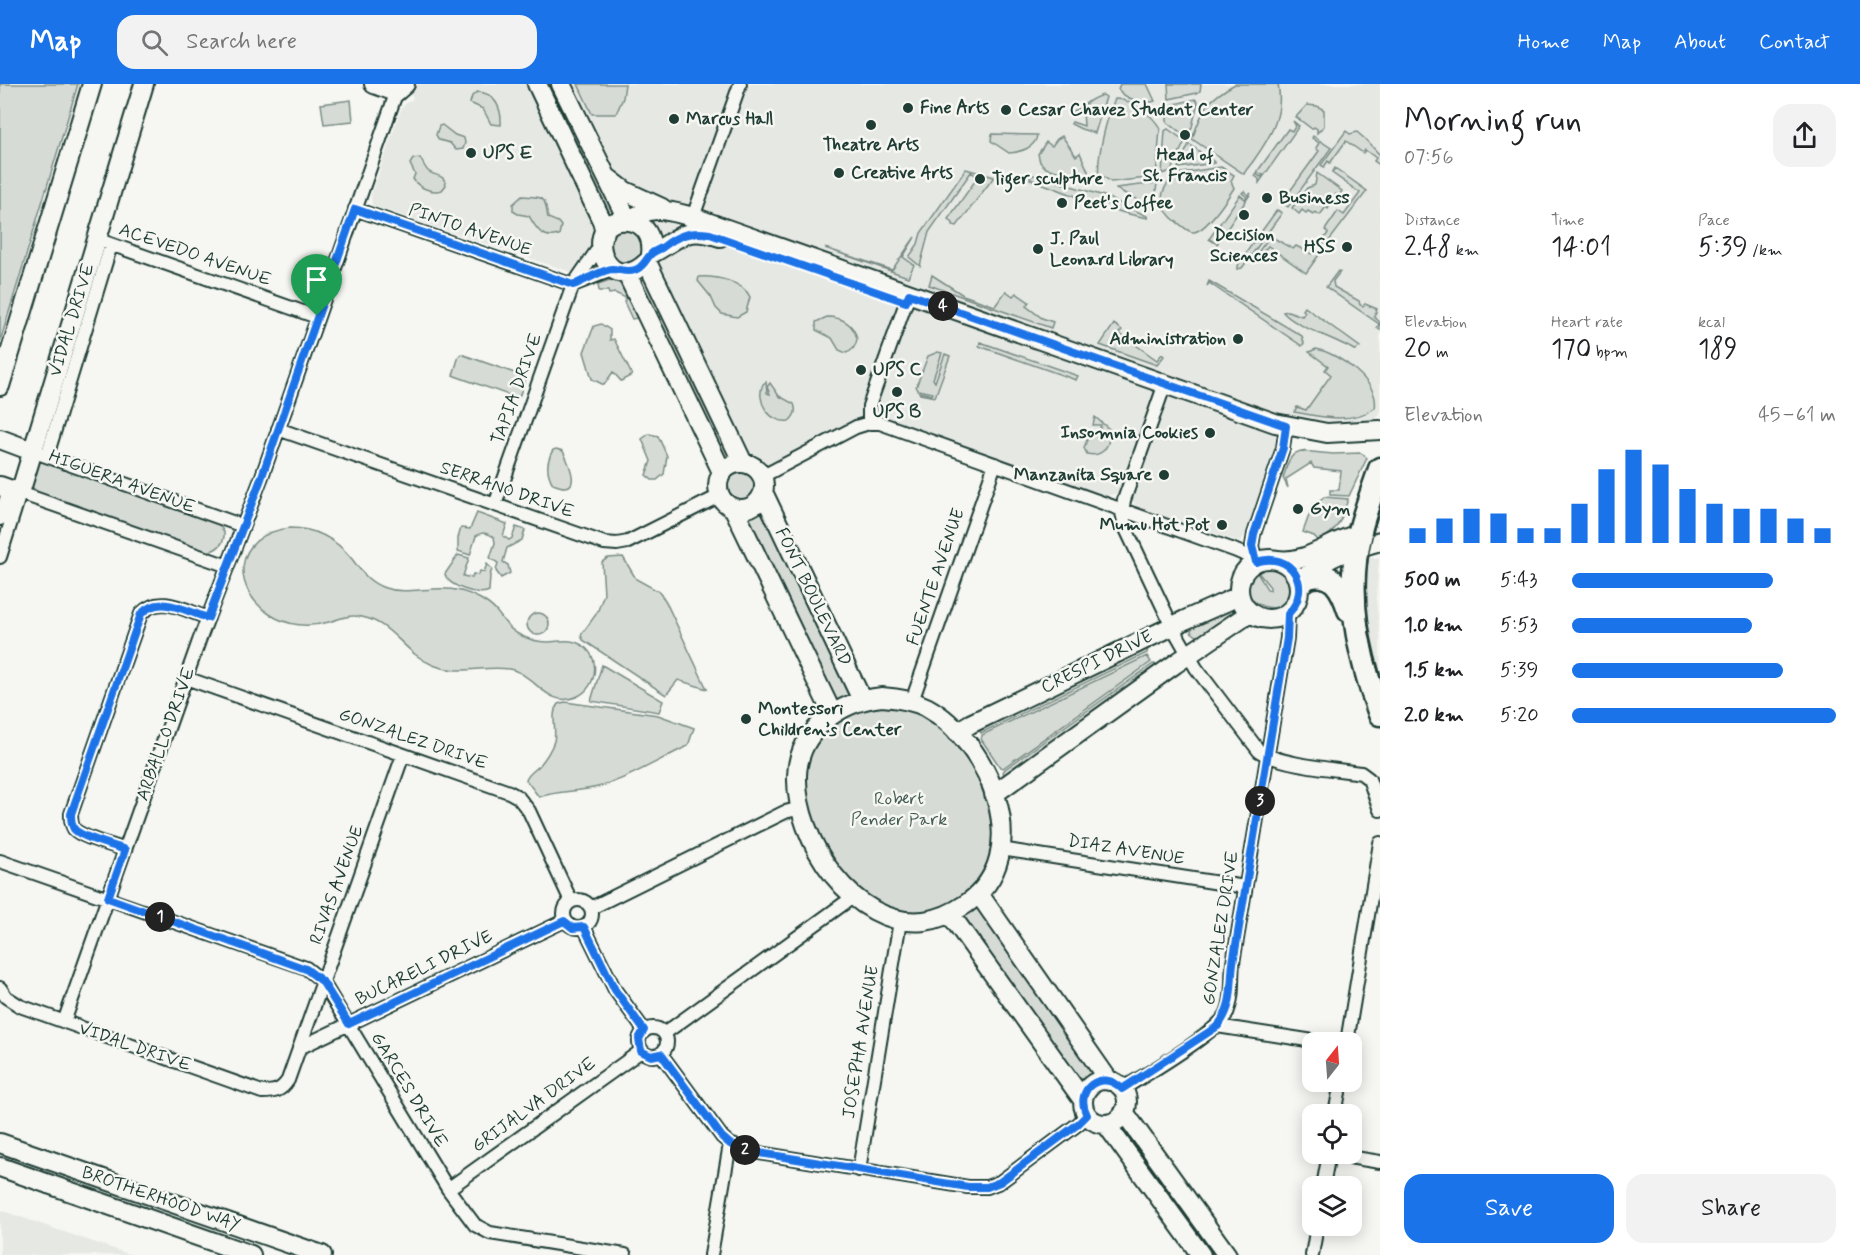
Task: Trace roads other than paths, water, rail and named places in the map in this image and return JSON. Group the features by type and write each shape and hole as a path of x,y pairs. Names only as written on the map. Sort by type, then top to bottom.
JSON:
{"highway":[{"path":"1355,628 1353,591 1380,469"},
{"path":"1304,585 1323,576 1337,584 1344,593 1380,714"}],"street":[{"path":"0,386 92,84"},
{"name":"VIDAL DRIVE","path":"34,451 132,84"},
{"name":"VIDAL DRIVE","path":"0,519 10,490 34,451 103,242 144,84"},
{"path":"374,84 400,87"},
{"path":"537,84 602,220 604,261 620,270 722,472"},
{"path":"561,84 628,221"},
{"path":"693,218 740,84"},
{"name":"ARBALLO DRIVE","path":"64,1022 400,87"},
{"path":"605,175 625,191 673,212"},
{"name":"PINTO AVENUE","path":"355,209 573,285"},
{"path":"628,221 648,210 659,209 673,212 1162,392 1286,430 1338,440 1380,437"},
{"path":"602,239 616,222 628,221 639,224 645,229 650,237 649,258 742,463"},
{"path":"573,285 620,270 641,267 676,237 698,232 710,234 907,298 1286,430 1327,433 1380,430"},
{"name":"TAPIA DRIVE","path":"495,505 573,285 602,239"},
{"name":"ACEVEDO AVENUE","path":"103,242 317,316"},
{"path":"869,423 869,408 907,298"},
{"path":"1162,392 1122,510 1126,529 1172,626 1188,656 1253,746 1268,757 1361,773 1369,779 1380,810"},
{"path":"763,485 758,469 742,463 731,465 722,472 717,487 719,496 726,505 734,509 745,510 752,507 763,485 856,427 869,423 885,424 1234,550 1255,562"},
{"name":"SERRANO DRIVE","path":"278,429 604,543 628,542 719,496"},
{"path":"1255,562 1252,546 1254,534 1283,448 1286,430"},
{"name":"HIGUERA AVENUE","path":"0,439 243,526"},
{"name":"FUENTE AVENUE","path":"912,701 995,464"},
{"name":"FONT BOULEVARD","path":"763,485 862,700"},
{"path":"10,490 228,566"},
{"name":"VIDAL DRIVE","path":"0,557 10,490"},
{"name":"FONT BOULEVARD","path":"734,509 832,713"},
{"path":"1341,539 1365,541 1332,557 1316,568 1304,585 1294,608 1288,614 1269,620 1259,618 1243,606 1238,586 1241,576 1255,562 1265,559 1293,561 1303,559 1341,539"},
{"path":"1275,559 1283,562 1304,585"},
{"name":"CRESPI DRIVE","path":"957,732 1172,626 1239,596"},
{"path":"125,850 81,834 74,829 71,814 141,614 154,604 162,603 208,618"},
{"name":"CRESPI DRIVE","path":"994,794 1250,613"},
{"name":"GONZALEZ DRIVE","path":"1116,1085 1218,1026 1226,1014 1231,996 1233,963 1268,757 1288,627 1288,614"},
{"name":"GONZALEZ DRIVE","path":"186,678 518,797 529,811 571,901"},
{"path":"882,697 912,701 935,713 957,732 980,763 994,794 1002,828 1002,849 992,879 979,894 951,914 922,922 900,921 874,912 853,897 827,866 807,828 801,808 797,774 800,757 806,744 815,730 832,713 862,700 882,697"},
{"name":"RIVAS AVENUE","path":"277,1091 283,1088 288,1080 403,755"},
{"path":"591,908 785,813 801,808"},
{"path":"1349,1032 1380,843"},
{"name":"DIAZ AVENUE","path":"1002,849 1245,887"},
{"name":"GARCES DRIVE","path":"0,861 306,969 322,981 448,1189 476,1225 490,1233 625,1255"},
{"path":"951,914 1095,1122 1106,1124 1115,1121 1124,1112 1127,1102 979,894"},
{"path":"664,1034 853,897"},
{"path":"571,901 584,901 591,908 591,919 584,927 573,928 564,921 564,908 571,901"},
{"name":"BUCARELI DRIVE","path":"299,1048 564,921"},
{"name":"JOSEPHA AVENUE","path":"859,1170 900,921"},
{"path":"584,927 615,990 644,1030"},
{"name":"VIDAL DRIVE","path":"0,988 6,997 20,1006 262,1092 277,1091"},
{"path":"1218,1026 1302,1039"},
{"path":"655,1028 664,1034 667,1044 661,1054 651,1056 641,1051 639,1039 644,1030 655,1028"},
{"name":"GRIJALVA DRIVE","path":"448,1189 641,1051"},
{"path":"661,1054 722,1137 730,1144 747,1151 968,1187 987,1187 1000,1182 1078,1124 1085,1107 1086,1091 1092,1084 1100,1080 1116,1085"},
{"path":"1124,1112 1227,1255"},
{"path":"1106,1124 1201,1255"},
{"name":"BROTHERHOOD WAY","path":"0,1143 322,1255"},
{"path":"711,1255 730,1144"},
{"path":"1362,1159 1380,1162"},
{"name":"BROTHERHOOD WAY","path":"0,1167 251,1255"},
{"path":"1312,1255 1315,1236"}],"tram line":[{"path":"1380,509 1366,572 1367,615 1380,678"}],"place":[{"name":"Fine Arts","path":"908,108"},
{"name":"Cesar Chavez Student Center","path":"1006,110"},
{"name":"Marcus Hall","path":"674,119"},
{"name":"Theatre Arts","path":"871,125"},
{"name":"Head of St. Francis","path":"1185,135"},
{"name":"UPS E","path":"471,153"},
{"name":"Creative Arts","path":"839,173"},
{"name":"Tiger sculpture","path":"980,179"},
{"name":"Business","path":"1267,198"},
{"name":"Peet's Coffee","path":"1062,203"},
{"name":"Decision Sciences","path":"1244,215"},
{"name":"HSS","path":"1347,247"},
{"name":"J. Paul Leonard Library","path":"1038,249"},
{"name":"Administration","path":"1238,339"},
{"name":"UPS C","path":"861,370"},
{"name":"UPS B","path":"897,392"},
{"name":"Insomnia Cookies","path":"1210,433"},
{"name":"Manzanita Square","path":"1164,475"},
{"name":"Gym","path":"1298,509"},
{"name":"Mumu Hot Pot","path":"1222,525"},
{"name":"Montessori Children’s Center","path":"746,719"}],"park label":[{"name":"Robert Pender Park","path":"899,809"}]}
